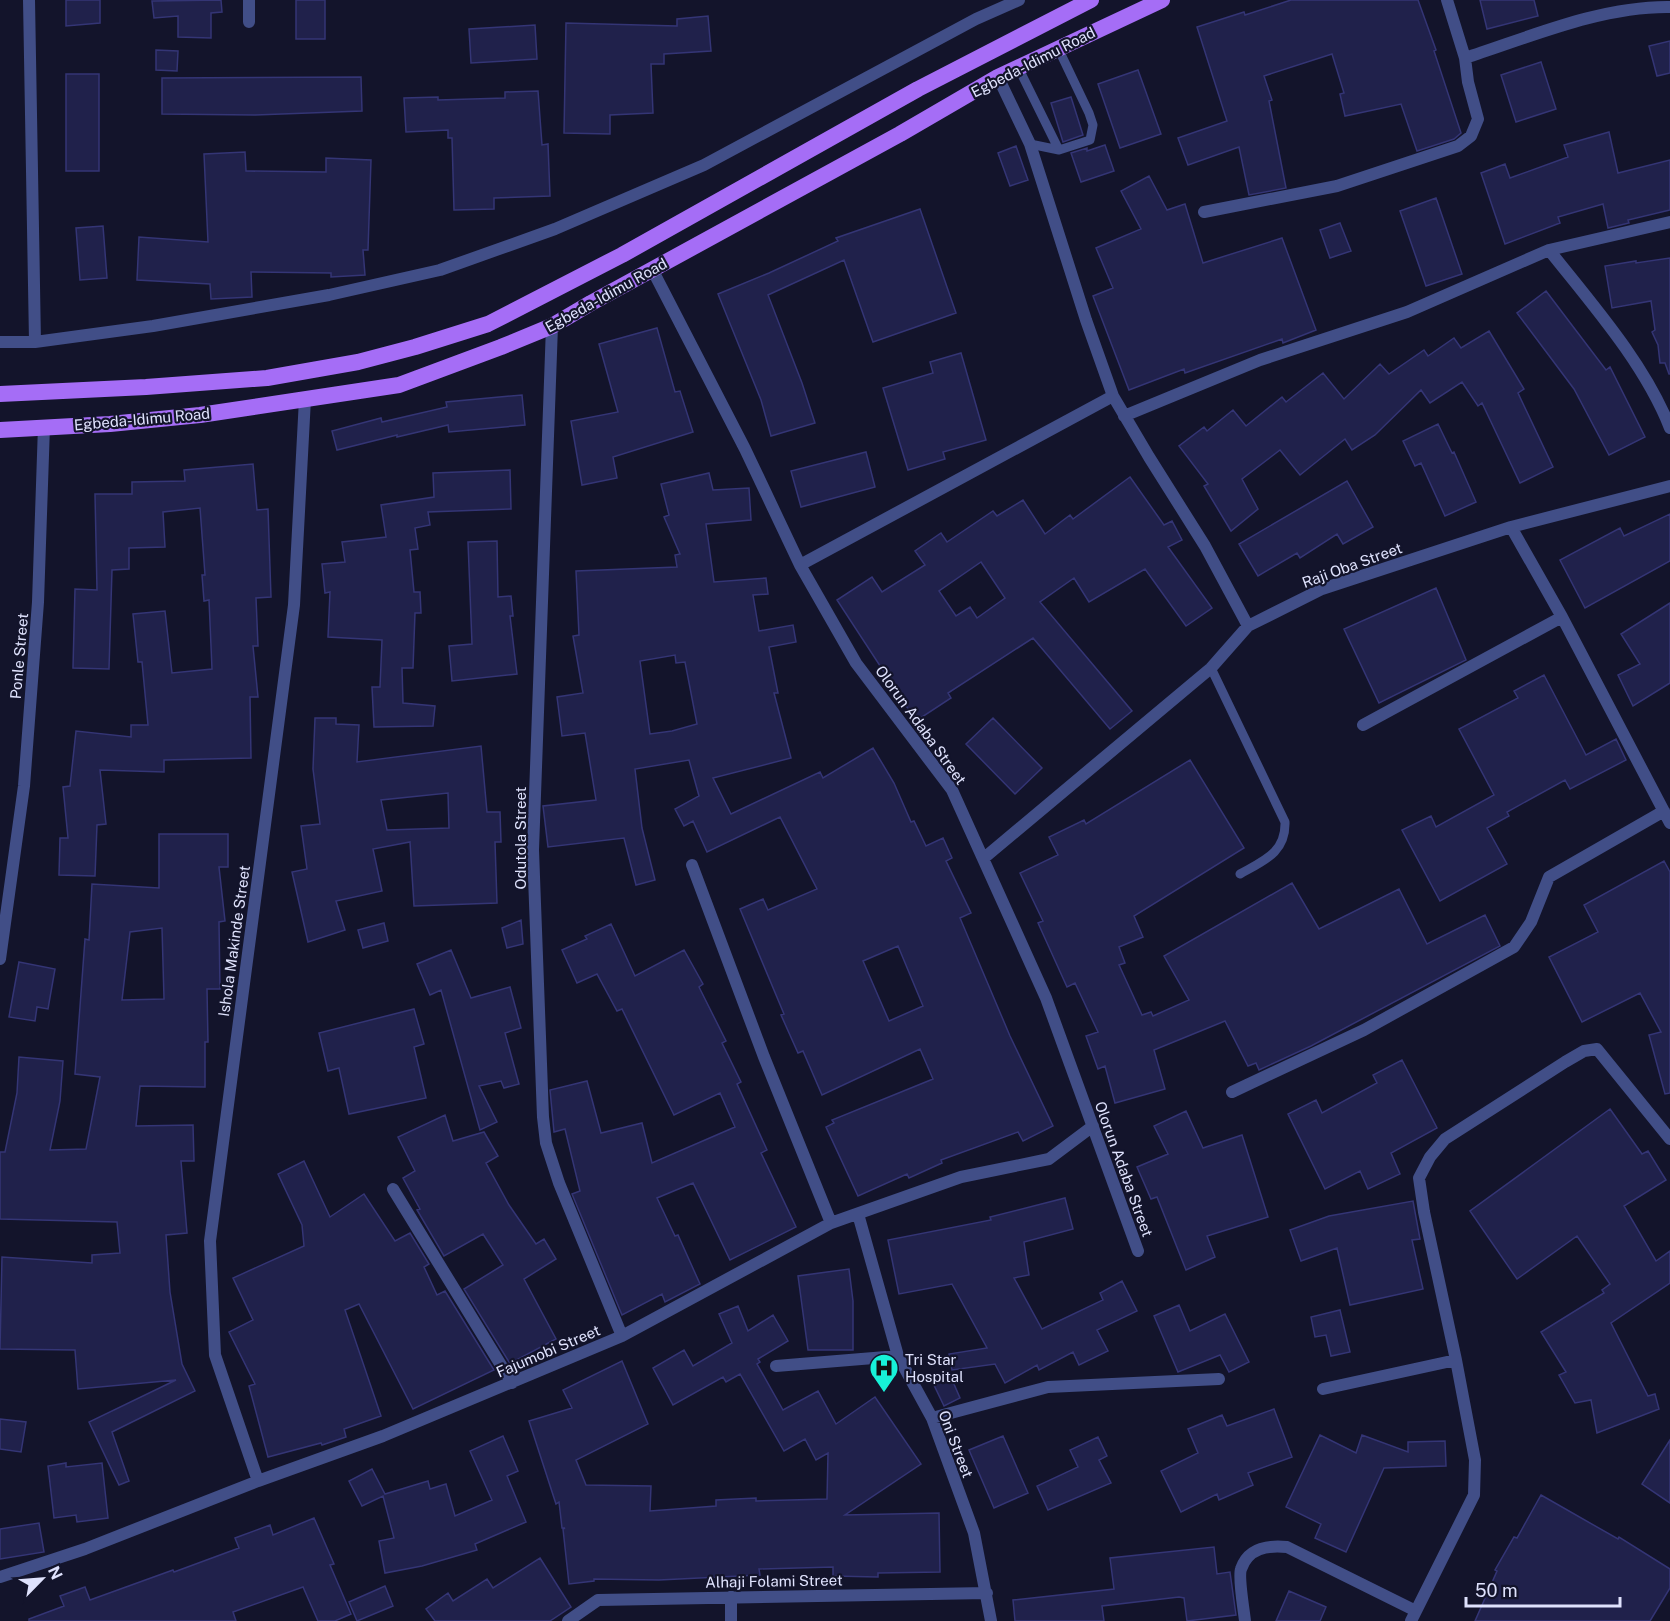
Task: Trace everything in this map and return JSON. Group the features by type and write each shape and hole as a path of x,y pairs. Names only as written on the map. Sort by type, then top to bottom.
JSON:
{"main road":[{"name":"Egbeda-Idimu Road","path":"0,394 267,378 358,362 488,324 622,255 918,89 1091,0"},
{"name":"Egbeda-Idimu Road","path":"0,430 110,424 189,416 399,385 552,326 900,134 998,77 1162,0"}],"street":[{"path":"29,0 35,342"},
{"path":"249,0 249,22"},
{"path":"0,342 35,342 153,326 329,295 440,270 555,229 704,165 976,19 1019,0"},
{"path":"1204,212 1337,186 1458,146 1471,136 1478,119 1468,81 1465,58 1447,0"},
{"path":"1465,58 1578,20 1651,7 1670,7"},
{"path":"998,77 1030,144 1086,320 1113,396 1205,546 1248,626"},
{"path":"1124,416 1260,360 1407,312 1550,250 1670,222"},
{"path":"1550,250 1624,345 1670,428"},
{"name":"Olorun Adaba Street","path":"652,269 745,449 800,565 856,663 952,790 1046,998 1138,1251"},
{"name":"Odutola Street","path":"552,326 533,850 543,1117 546,1143 558,1183 622,1335"},
{"path":"800,565 1113,396"},
{"name":"Ishola Makinde Street","path":"258,1481 215,1355 210,1241 294,604 305,399"},
{"name":"Ponle Street","path":"0,959 24,786 38,602 44,426"},
{"name":"Raji Oba Street","path":"984,858 1211,668 1248,626 1322,590 1511,527 1670,486"},
{"path":"1511,527 1562,617 1670,823"},
{"path":"1363,725 1562,617"},
{"path":"1232,1092 1364,1030 1514,947 1531,922 1549,877 1664,811"},
{"path":"693,865 764,1057 831,1223"},
{"path":"1245,1621 1240,1570 1252,1551 1270,1545 1287,1547 1413,1616 1474,1495 1475,1460 1419,1178 1430,1157 1445,1139 1565,1062 1584,1051 1597,1048 1670,1139"},
{"name":"Fajumobi Street","path":"0,1577 85,1549 258,1481 383,1436 512,1383 622,1335 831,1223 961,1177 1049,1159 1093,1126"},
{"path":"393,1189 512,1383"},
{"name":"Oni Street","path":"858,1214 898,1356 932,1418 974,1533 991,1621"},
{"path":"776,1366 898,1356"},
{"path":"1323,1389 1456,1360"},
{"path":"932,1418 1048,1387 1219,1379"},
{"name":"Alhaji Folami Street","path":"568,1621 598,1600 987,1593"},
{"path":"731,1597 731,1621"}],"lane":[{"path":"1030,144 1059,150 1090,140 1093,125 1089,113 1058,48"},
{"path":"1018,67 1059,150"},
{"path":"1211,668 1285,822 1286,836 1272,855 1240,874"}],"building":[{"path":"66,0 100,0 100,23 66,26"},
{"path":"221,0 222,12 211,13 211,38 178,37 178,16 154,18 152,1"},
{"path":"296,0 325,0 325,39 296,39"},
{"path":"1291,0 1418,0 1461,133 1454,139 1417,151 1401,104 1345,116 1340,94 1344,93 1332,54 1264,76 1272,100 1269,101 1286,188 1249,195 1239,147 1188,165 1178,138 1227,121 1197,27"},
{"path":"1480,0 1534,0 1538,16 1487,29"},
{"path":"708,16 711,51 664,54 664,64 651,64 653,113 610,115 610,134 564,133 566,23 677,26 677,19"},
{"path":"535,25 537,59 471,63 469,29"},
{"path":"1670,41 1670,73 1657,76 1649,46"},
{"path":"156,50 178,51 177,71 156,70"},
{"path":"1541,62 1556,109 1516,122 1501,75"},
{"path":"1138,70 1161,134 1120,148 1098,84"},
{"path":"66,74 99,74 99,171 66,171"},
{"path":"361,77 362,111 255,115 162,114 162,78"},
{"path":"538,91 542,145 548,144 550,196 494,198 494,209 454,210 452,138 448,138 448,130 406,132 404,98 438,97 438,100 505,98 505,92"},
{"path":"1071,97 1083,135 1063,142 1051,103"},
{"path":"1609,132 1618,173 1670,160 1670,210 1628,220 1629,223 1608,228 1603,204 1558,217 1560,223 1505,244 1481,173 1505,164 1510,178 1568,157 1564,145"},
{"path":"1105,145 1114,171 1081,182 1071,153"},
{"path":"1016,146 1028,180 1010,186 998,153"},
{"path":"245,152 246,171 326,172 326,158 371,160 368,250 363,250 365,275 331,277 331,273 251,272 252,297 211,299 210,284 137,280 139,237 208,242 204,154"},
{"path":"1149,176 1167,210 1185,204 1203,263 1282,238 1316,330 1283,343 1282,339 1185,373 1184,369 1129,390 1093,296 1113,288 1096,248 1141,229 1121,191"},
{"path":"1436,198 1462,274 1426,286 1400,211"},
{"path":"920,209 956,313 873,342 844,260 768,295 815,423 771,436 761,400 718,294 838,241 836,238"},
{"path":"1340,223 1351,251 1330,258 1320,230"},
{"path":"103,226 107,278 80,280 76,228"},
{"path":"1670,258 1669,374 1665,363 1660,363 1658,345 1652,332 1655,330 1651,301 1612,308 1605,266"},
{"path":"1546,291 1606,370 1610,367 1645,437 1609,455 1574,389 1517,313"},
{"path":"657,328 675,392 680,391 693,432 613,457 617,478 582,485 571,421 618,412 599,344"},
{"path":"1489,331 1524,389 1518,393 1553,467 1520,483 1482,403 1478,406 1462,382 1430,403 1421,390 1375,435 1352,450 1345,439 1300,475 1280,450 1242,479 1258,509 1231,531 1204,486 1208,484 1179,446 1204,427 1207,431 1233,410 1246,426 1282,397 1286,402 1323,373 1344,399 1380,364 1389,374 1424,350 1428,356 1454,338 1461,348"},
{"path":"961,353 986,440 943,452 945,459 908,470 883,388 933,373 930,362"},
{"path":"522,395 525,425 449,432 448,425 337,450 332,431 381,418 382,422 447,407 446,402"},
{"path":"1438,424 1452,453 1454,452 1476,502 1445,516 1421,463 1415,466 1403,441"},
{"path":"866,452 875,487 801,507 791,471"},
{"path":"253,464 257,510 268,509 271,597 256,598 258,646 253,646 258,697 250,697 251,758 164,760 164,772 100,770 106,824 97,825 95,876 59,875 60,838 68,838 63,787 70,786 76,731 131,737 131,725 148,725 142,662 138,662 133,614 165,611 172,673 212,669 209,600 204,601 202,575 205,575 200,508 163,512 165,547 129,548 129,569 112,570 109,669 73,668 75,589 97,590 95,494 132,494 132,482 185,481 184,470"},
{"path":"510,470 511,509 428,512 430,525 415,528 418,549 410,550 414,592 420,592 421,613 415,613 413,668 402,668 403,703 435,706 433,726 374,727 372,687 380,687 382,640 328,637 330,592 325,593 322,564 345,562 342,542 386,537 381,505 434,497 433,473"},
{"path":"709,473 713,490 749,488 751,520 706,524 714,582 766,578 768,594 753,595 759,631 793,625 796,642 769,647 778,693 774,693 791,758 713,778 731,814 820,772 823,778 873,748 894,783 911,822 914,821 926,846 943,838 952,858 946,861 971,913 960,918 1010,1036 1053,1126 1023,1141 1018,1132 941,1160 942,1163 909,1178 907,1174 858,1196 826,1127 834,1123 832,1120 933,1079 920,1049 822,1095 803,1051 798,1053 781,1015 784,1014 740,909 763,899 768,910 817,889 780,817 707,852 693,821 684,826 675,809 699,796 689,760 635,769 642,828 655,880 636,885 624,838 548,847 543,806 596,800 585,733 562,736 557,697 583,693 573,636 579,635 576,571 677,567 675,555 680,554 664,517 669,515 661,484","holes":["675,655 676,663 685,662 697,724 650,734 640,661","898,946 923,1006 889,1021 863,961"]},
{"path":"1130,477 1164,525 1172,521 1182,540 1168,547 1212,608 1186,626 1145,569 1089,602 1074,578 1040,602 1132,711 1110,729 1033,638 948,693 951,698 916,721 837,600 872,577 882,592 925,565 915,551 941,533 947,542 993,511 997,516 1023,500 1045,534 1070,515 1073,519","holes":["981,562 1005,598 977,618 970,607 956,616 939,591"]},
{"path":"1347,481 1373,527 1343,544 1337,534 1300,558 1297,553 1258,576 1239,544"},
{"path":"1670,514 1670,561 1585,608 1560,560 1620,528 1624,536"},
{"path":"497,541 498,597 511,596 513,616 510,616 517,674 452,681 449,646 472,644 468,542"},
{"path":"1436,588 1466,660 1379,703 1344,629"},
{"path":"1670,603 1670,683 1633,706 1618,675 1640,664 1621,634"},
{"path":"1544,675 1586,755 1616,739 1626,760 1570,789 1565,780 1507,812 1509,816 1487,828 1507,864 1440,901 1402,830 1431,816 1436,827 1494,795 1459,729 1518,698 1514,691"},
{"path":"315,718 336,718 336,724 359,725 357,762 481,746 487,812 500,812 501,842 495,842 497,903 414,906 410,842 373,849 382,891 336,901 345,930 308,942 292,872 307,869 301,826 320,824 313,769","holes":["448,793 449,828 387,830 381,800"]},
{"path":"993,718 1042,768 1015,794 966,744"},
{"path":"1190,760 1244,848 1134,916 1143,937 1119,947 1125,963 1119,965 1142,1015 1151,1012 1153,1016 1189,1000 1164,956 1292,883 1319,929 1399,889 1427,944 1485,915 1500,946 1311,1046 1259,1070 1256,1063 1248,1066 1225,1021 1154,1050 1165,1089 1115,1103 1105,1066 1098,1069 1086,1036 1098,1032 1075,983 1067,987 1038,923 1043,921 1020,873 1058,855 1049,837 1084,820 1086,824"},
{"path":"159,834 228,834 228,867 219,867 225,921 219,922 220,989 207,989 208,1042 205,1042 205,1087 140,1086 136,1126 193,1125 194,1161 181,1161 187,1233 166,1235 170,1292 182,1364 195,1391 112,1432 129,1481 119,1485 89,1422 176,1380 78,1389 75,1350 0,1349 2,1257 92,1263 92,1255 120,1253 117,1222 0,1219 0,1152 5,1152 17,1093 19,1057 63,1061 60,1101 50,1150 86,1149 100,1077 75,1074 85,939 89,940 92,884 159,888","holes":["162,928 164,999 122,1000 130,932"]},
{"path":"1664,861 1670,872 1670,1093 1665,1094 1649,1035 1661,1032 1640,993 1582,1022 1549,957 1598,932 1584,905"},
{"path":"521,920 523,944 507,948 502,928"},
{"path":"384,923 388,941 363,948 358,930"},
{"path":"611,924 635,976 684,950 703,984 699,987 726,1041 722,1043 741,1082 737,1084 767,1150 761,1153 796,1227 730,1260 693,1183 657,1198 675,1236 678,1235 700,1284 665,1302 662,1294 622,1315 572,1194 580,1191 565,1129 554,1132 550,1090 587,1081 601,1133 642,1123 652,1163 735,1127 720,1093 674,1115 622,1009 617,1011 597,974 577,983 562,950 587,939 585,936"},
{"path":"451,950 471,998 510,987 521,1028 505,1033 519,1084 504,1088 501,1081 479,1086 497,1122 480,1130 441,990 430,995 417,964"},
{"path":"19,962 55,969 48,1009 37,1007 35,1021 9,1017"},
{"path":"414,1009 424,1044 414,1047 426,1098 349,1114 339,1068 328,1071 319,1033"},
{"path":"1402,1060 1437,1128 1391,1153 1400,1174 1368,1189 1360,1171 1325,1189 1288,1114 1316,1100 1322,1113 1377,1083 1373,1075"},
{"path":"1610,1109 1642,1154 1648,1151 1666,1180 1624,1206 1656,1261 1670,1251 1670,1283 1611,1323 1648,1396 1655,1394 1659,1409 1597,1433 1591,1400 1575,1403 1559,1375 1566,1372 1541,1332 1604,1293 1602,1290 1610,1284 1577,1236 1517,1279 1470,1211"},
{"path":"1186,1111 1203,1148 1242,1135 1268,1217 1207,1236 1215,1257 1186,1270 1157,1197 1151,1199 1137,1167 1168,1154 1154,1126"},
{"path":"445,1115 453,1141 484,1132 498,1156 486,1163 509,1205 536,1244 544,1239 556,1259 524,1279 556,1339 511,1363 464,1289 503,1265 483,1234 444,1256 417,1210 420,1209 403,1178 415,1171 398,1137"},
{"path":"304,1161 330,1217 364,1194 395,1241 410,1233 429,1264 424,1267 437,1295 445,1291 494,1370 413,1409 359,1304 345,1310 381,1416 344,1429 346,1437 268,1457 249,1386 255,1384 229,1332 253,1320 233,1278 304,1246 302,1225 278,1174"},
{"path":"1065,1198 1073,1229 1024,1242 1029,1275 1014,1278 1042,1329 1103,1300 1100,1293 1122,1281 1137,1311 1097,1330 1108,1351 1079,1365 1073,1352 1039,1370 1037,1365 1005,1383 995,1364 952,1370 949,1354 987,1348 952,1284 899,1294 888,1240 991,1220 990,1217"},
{"path":"1413,1201 1420,1239 1412,1240 1423,1289 1350,1305 1337,1248 1301,1261 1290,1230 1329,1216"},
{"path":"849,1269 853,1301 853,1350 808,1350 798,1276"},
{"path":"1179,1305 1190,1331 1225,1314 1249,1362 1229,1372 1220,1355 1178,1372 1154,1316"},
{"path":"738,1306 748,1331 773,1315 788,1341 758,1359 760,1362 757,1364 783,1410 818,1391 836,1424 875,1397 921,1464 845,1515 939,1513 940,1572 878,1573 878,1577 833,1576 833,1567 759,1569 760,1575 659,1580 594,1579 594,1581 569,1584 563,1529 565,1528 562,1528 559,1502 556,1504 529,1421 572,1408 563,1390 622,1361 648,1424 576,1460 586,1485 651,1486 650,1511 716,1506 716,1500 827,1499 828,1453 816,1460 805,1439 784,1451 740,1374 726,1382 723,1377 673,1405 653,1368 684,1350 693,1366 732,1343 719,1314"},
{"path":"1340,1310 1350,1352 1331,1356 1326,1335 1315,1337 1311,1317"},
{"path":"950,1375 960,1398 944,1406 933,1383"},
{"path":"1274,1409 1292,1457 1248,1473 1253,1485 1219,1500 1217,1494 1181,1512 1161,1471 1198,1453 1188,1429 1222,1415 1227,1426"},
{"path":"0,1419 26,1422 21,1452 0,1449"},
{"path":"1320,1435 1356,1453 1362,1435 1408,1452 1408,1442 1445,1441 1446,1466 1384,1468 1346,1552 1315,1538 1321,1524 1286,1507"},
{"path":"503,1436 518,1471 507,1476 526,1522 475,1544 477,1550 422,1566 385,1573 379,1541 394,1538 383,1496 362,1506 349,1481 372,1469 385,1494 428,1481 430,1489 446,1484 455,1516 492,1500 470,1451"},
{"path":"1003,1436 1028,1493 994,1508 969,1450"},
{"path":"1098,1437 1107,1456 1099,1460 1111,1483 1048,1510 1037,1486 1078,1467 1070,1450"},
{"path":"1670,1440 1670,1503 1642,1484"},
{"path":"66,1463 66,1467 102,1463 108,1518 77,1522 76,1515 54,1518 48,1466"},
{"path":"1541,1495 1618,1539 1619,1537 1670,1569 1670,1588 1650,1621 1475,1621 1497,1571 1495,1570 1514,1537 1517,1538"},
{"path":"314,1518 334,1564 330,1565 351,1614 335,1621 318,1621 303,1587 233,1612 236,1621 29,1621 29,1619 64,1606 60,1596 85,1587 90,1600 239,1548 235,1538 270,1525 273,1535"},
{"path":"39,1523 44,1552 0,1559 0,1529"},
{"path":"1214,1547 1217,1574 1230,1572 1236,1615 1187,1621 1184,1598 1179,1597 1102,1606 1104,1621 1015,1621 1013,1600 1114,1589 1110,1558"},
{"path":"540,1558 571,1607 550,1621 435,1621 426,1609 448,1593 453,1601 487,1579 493,1588"},
{"path":"385,1586 393,1606 357,1621 349,1602"},
{"path":"1289,1591 1326,1607 1320,1621 1276,1621"}],"place":[{"name":"Tri Star Hospital","path":"884,1394"}]}
